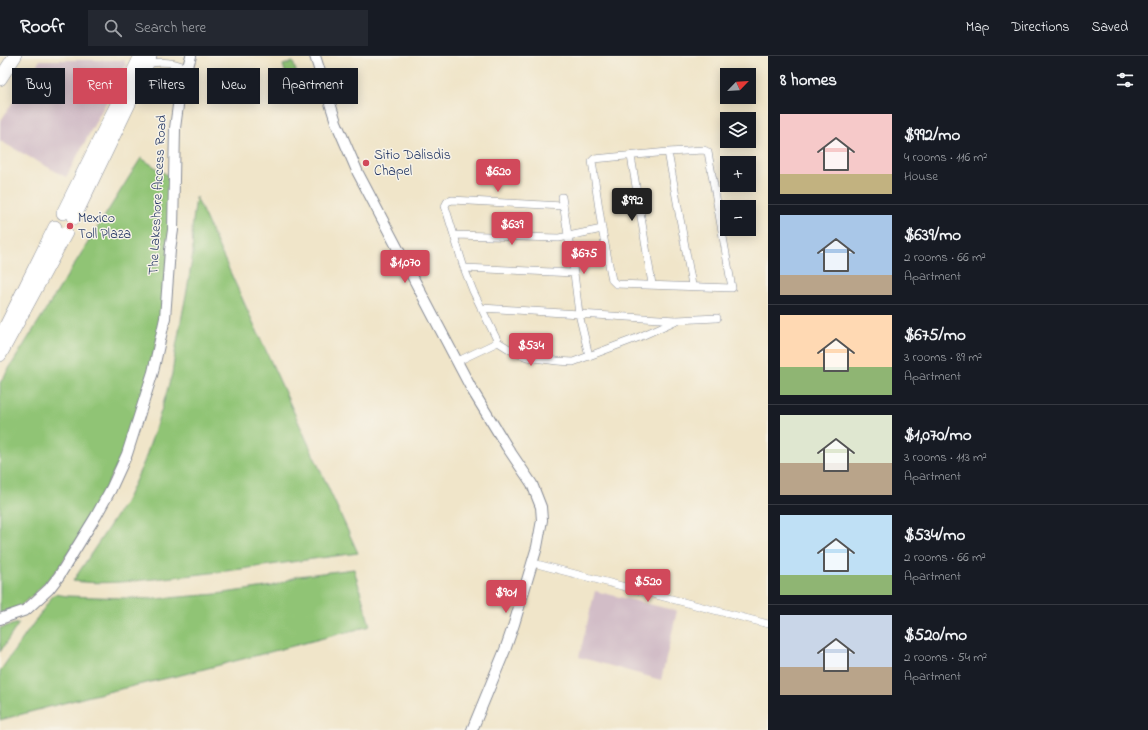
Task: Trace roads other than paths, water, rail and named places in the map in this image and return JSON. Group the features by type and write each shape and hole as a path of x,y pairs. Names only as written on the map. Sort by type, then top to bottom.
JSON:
{"highway":[{"path":"0,79 15,56"},
{"path":"132,56 136,68"},
{"path":"142,68 150,58"},
{"path":"68,215 75,186 135,78"},
{"path":"0,338 61,230 0,355"}],"main road":[{"name":"The Lakeshore Access Road","path":"187,68 191,56"},
{"path":"315,56 336,122 349,154 479,402 532,484 541,507 542,520 533,563 505,650 472,730"},
{"name":"The Lakeshore Access Road","path":"0,619 26,610 59,576 96,516 111,489 127,454 153,372 165,318 173,230 175,128 178,104"}],"street":[{"path":"150,58 160,62 187,68"},
{"path":"704,150 708,152 732,288 692,285 616,284 612,280 602,229 592,161 594,159 668,152 704,150"},
{"path":"668,152 692,285"},
{"path":"631,156 652,284"},
{"path":"562,197 579,314 589,356"},
{"path":"563,206 452,200 447,202 445,206 464,268 473,291 498,342 514,352 528,357 573,362 637,338 677,320"},
{"path":"455,235 559,238 602,229"},
{"path":"464,268 574,273"},
{"path":"481,308 677,320 717,318"},
{"path":"458,361 498,342"},
{"path":"533,563 768,624"}],"place":[{"name":"Sitio Dalisdis Chapel","path":"366,163"},
{"name":"Mexico Toll Plaza","path":"70,226"}]}
